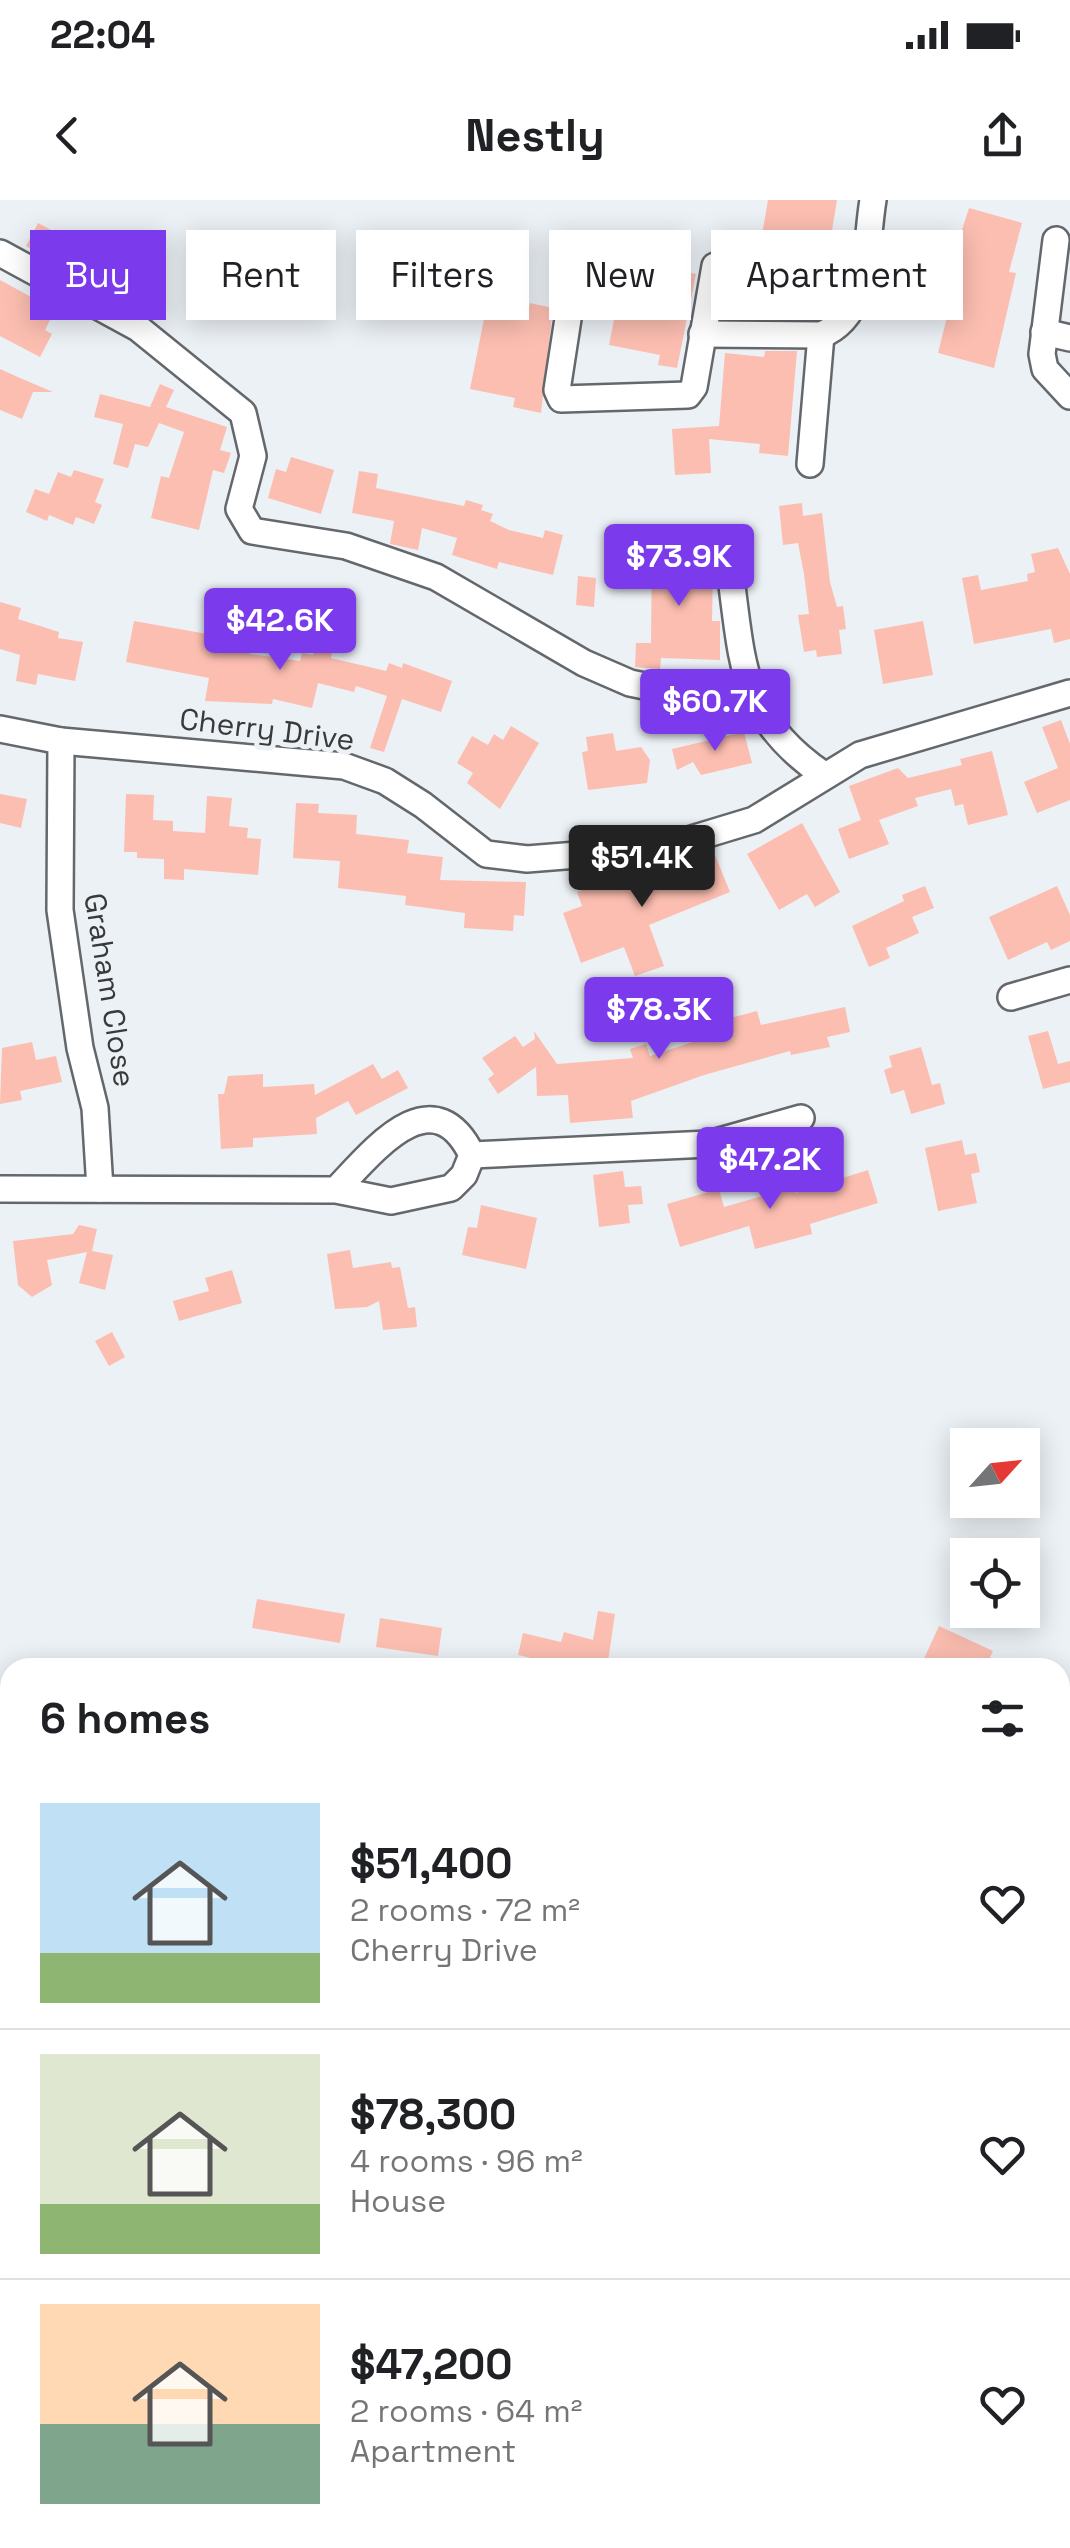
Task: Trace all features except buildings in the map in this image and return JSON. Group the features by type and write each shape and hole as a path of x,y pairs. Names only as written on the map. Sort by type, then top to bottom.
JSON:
{"street":[{"path":"702,334 821,335 835,329 856,308 873,200"},
{"path":"1056,240 1044,332 1045,369 1070,396"},
{"path":"0,253 138,328 244,413 253,456 239,509 252,532 346,546 436,577 584,663 630,683 658,689 748,689"},
{"path":"568,320 557,390 560,399 688,395 694,387 711,290"},
{"path":"1044,332 1070,338"},
{"path":"810,464 821,335"},
{"path":"729,564 748,689 781,743 824,776"},
{"name":"Cherry Drive","path":"0,729 61,741 344,766 385,781 423,804 486,854 527,858 688,840 754,820 860,755 1070,693"},
{"name":"Graham Close","path":"61,741 60,910 80,1048 95,1108 100,1189"},
{"path":"1011,996 1070,980"},
{"path":"472,1155 709,1144 801,1118"},
{"path":"0,1189 336,1190 391,1201 434,1195 464,1175 472,1155 462,1133 446,1122 428,1119 384,1140 336,1190"}]}
